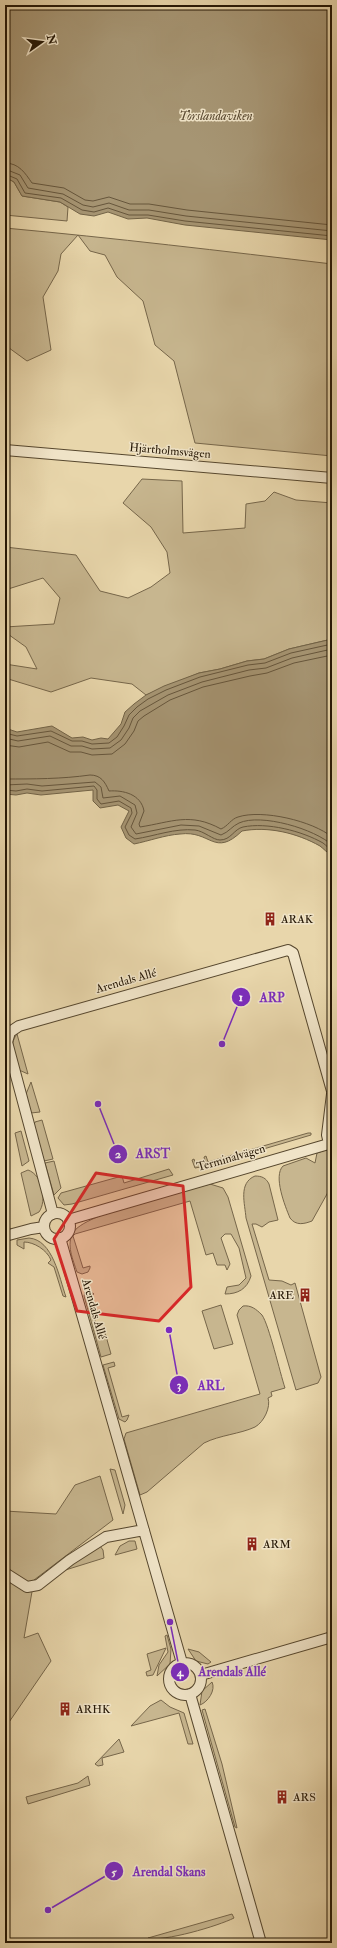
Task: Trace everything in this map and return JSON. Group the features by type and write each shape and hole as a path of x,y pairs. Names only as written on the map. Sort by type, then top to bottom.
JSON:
{"street":[{"name":"Hjärtholmsvägen","path":"5,450 332,478"},
{"name":"Arendals Allé","path":"53,1214 7,1042 10,1032 19,1026 288,950 293,953 332,1091"},
{"path":"330,1143 327,1135 332,1094"},
{"name":"Terminalvägen","path":"68,1220 330,1143"},
{"path":"53,1214 62,1214 68,1220 68,1231 60,1238 50,1236 44,1227 46,1220 53,1214"},
{"path":"5,1236 44,1227"},
{"name":"Arendals Allé","path":"60,1238 182,1663"},
{"path":"5,1573 27,1587 38,1585 70,1560 106,1538 144,1530"},
{"path":"201,1675 332,1637"},
{"path":"182,1663 194,1666 201,1675 199,1687 190,1694 179,1694 170,1684 172,1671 182,1663"},
{"path":"190,1694 261,1943"}],"highlighted area":[{"path":"96,1173 183,1186 191,1287 159,1321 77,1311 54,1239"}],"shaded area":[{"path":"5,177 14,182 22,196 60,202 68,207 67,221 5,215"},
{"path":"5,228 78,235 61,254 58,271 43,297 51,350 27,361 5,345"},
{"path":"78,235 332,264 332,456 195,443 174,361 155,345 143,301 117,277 105,255 90,251"},
{"path":"5,345 9,384 5,388"},
{"path":"142,479 182,481 183,533 245,528 246,504 265,501 274,492 296,500 332,503 332,639 289,649 264,659 247,661 220,669 199,673 146,695 132,684 91,678 51,692 5,678 5,664 37,669 26,647 5,632 5,627 54,624 60,598 43,578 5,590 5,547 76,555 100,591 128,598 151,587 170,573 167,552 151,527 123,503"},
{"path":"17,1034 28,1074 19,1070 14,1056 13,1043"},
{"path":"31,1082 40,1112 31,1113 26,1094"},
{"path":"42,1120 53,1159 44,1161 34,1125 35,1122"},
{"path":"21,1131 29,1161 22,1166 15,1133"},
{"path":"311,1133 311,1135 206,1166 195,1168 192,1160 194,1159 196,1165 205,1162 204,1157 206,1156 208,1162"},
{"path":"332,1148 332,1185 312,1221 297,1223 292,1221 281,1191 279,1177 280,1171 283,1166 306,1158 315,1163 317,1153"},
{"path":"54,1161 61,1188 54,1195 45,1163"},
{"path":"169,1169 173,1175 72,1204 64,1205 58,1198 61,1193 122,1176 124,1183"},
{"path":"28,1170 37,1177 43,1195 43,1202 39,1212 31,1216 21,1173"},
{"path":"255,1176 260,1176 267,1180 278,1220 269,1222 262,1227 252,1224 269,1280 282,1281 291,1285 295,1283 321,1377 318,1383 296,1390 246,1218 244,1189 250,1179"},
{"path":"210,1184 223,1188 228,1197 251,1276 247,1284 238,1292 225,1294 227,1287 239,1285 246,1278 239,1248 231,1234 225,1234 221,1238 230,1264 227,1270 225,1265 217,1265 213,1253 206,1255 190,1201 75,1234 73,1236 83,1268 90,1266 88,1272 82,1274 77,1272 71,1252 70,1242 73,1233 81,1225 114,1211 158,1197"},
{"path":"29,1238 37,1240 44,1245 49,1252 58,1270 66,1297 63,1296 54,1267 48,1263 51,1260 49,1256 40,1247 32,1243 24,1242 24,1249 17,1245 17,1240"},
{"path":"89,1290 94,1294 87,1296 98,1330 104,1329 111,1354 101,1357 84,1296 85,1292"},
{"path":"221,1305 233,1344 214,1349 202,1311"},
{"path":"243,1306 248,1306 255,1309 265,1320 285,1388 271,1392 272,1396 268,1398 268,1410 258,1425 204,1443 147,1492 140,1495 124,1439 126,1433 260,1394 237,1315"},
{"path":"114,1362 115,1366 108,1368 122,1417 129,1415 125,1422 119,1419 103,1365"},
{"path":"110,1469 115,1470 125,1505 123,1514"},
{"path":"100,1476 113,1520 34,1580 24,1638 38,1633 51,1661 5,1728 5,1511 56,1514 75,1485"},
{"path":"129,1541 135,1541 137,1549 115,1555 120,1546"},
{"path":"100,1546 103,1550 104,1558 59,1572"},
{"path":"167,1635 171,1649 170,1664 157,1676 159,1665 168,1652 165,1636"},
{"path":"166,1648 153,1675 147,1676 146,1672 151,1670 147,1654"},
{"path":"188,1649 199,1652 211,1662 208,1664 196,1661"},
{"path":"212,1682 212,1692 206,1701 200,1705 202,1691"},
{"path":"161,1700 170,1707 184,1713 193,1744 188,1744 179,1713 131,1726 150,1706"},
{"path":"205,1709 222,1764 237,1828 235,1827 202,1710"},
{"path":"119,1739 124,1752 102,1758 103,1765 98,1766 95,1764"},
{"path":"88,1776 90,1785 28,1804 26,1797 78,1783"},
{"path":"232,1914 234,1918 204,1929 166,1938 148,1938"}],"water":[{"name":"Torslandaviken","path":"5,5 332,5 332,240 185,225 147,218 128,219 108,212 94,216 80,214 60,202 22,196 14,182 5,177"},
{"path":"332,639 332,855 320,846 302,837 262,829 242,831 233,839 218,843 199,836 180,834 134,844 126,838 121,827 129,811 118,805 100,808 93,801 93,790 41,795 27,793 16,795 5,794 5,728 17,732 52,726 72,738 83,737 92,740 101,738 108,739 121,724 125,712 146,695 164,686 199,673 220,669 247,661 264,659 289,649"}],"place":[{"name":"ARAK","path":"270,919"},
{"name":"ARP","path":"222,1044"},
{"name":"ARST","path":"98,1104"},
{"name":"ARE","path":"305,1295"},
{"name":"ARL","path":"169,1330"},
{"name":"ARM","path":"252,1544"},
{"name":"Arendals Allé","path":"170,1622"},
{"name":"ARHK","path":"65,1709"},
{"name":"ARS","path":"282,1797"},
{"name":"Arendal Skans","path":"48,1910"}]}
